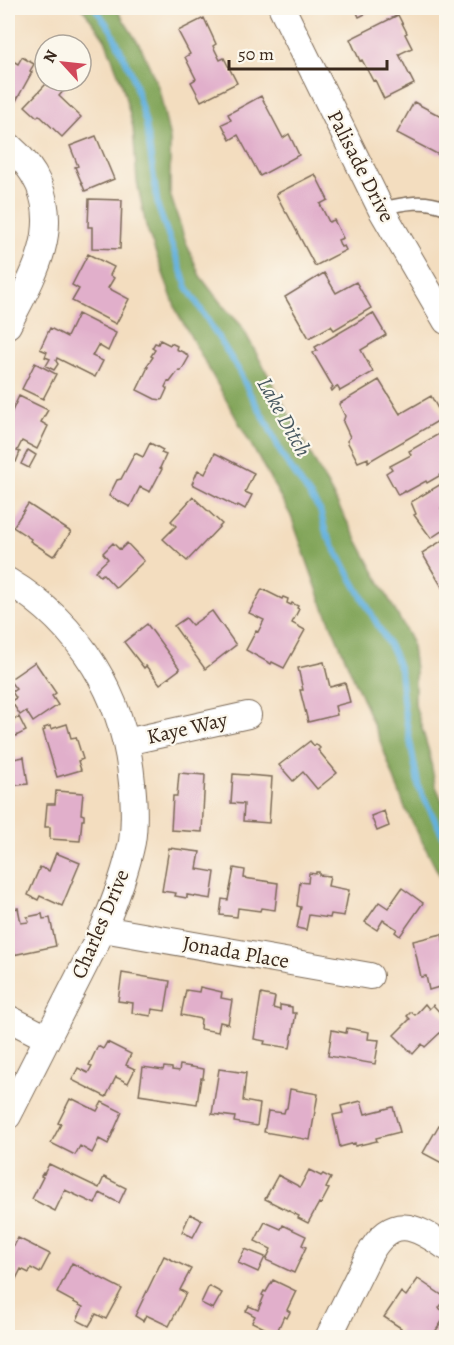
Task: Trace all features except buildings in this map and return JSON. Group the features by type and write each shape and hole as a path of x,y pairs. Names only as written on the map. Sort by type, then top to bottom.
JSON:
{"street":[{"name":"Palisade Drive","path":"282,8 381,209 447,321"},
{"path":"8,145 25,161 36,178 43,194 47,214 43,250 8,325"},
{"name":"Charles Drive","path":"8,581 63,624 85,651 101,676 126,742 134,802 132,841 115,901 8,1116"},
{"name":"Kaye Way","path":"126,742 248,715"},
{"name":"Jonada Place","path":"103,929 370,976"},
{"path":"8,1018 47,1038"},
{"path":"328,1338 376,1243 383,1235 402,1227 413,1228 447,1247"}],"lane":[{"path":"381,209 408,202 424,202 447,208"}],"green space":[{"path":"82,8 116,8 142,49 159,89 170,140 170,194 200,276 241,325 411,640 415,669 415,705 429,752 435,784 446,810 446,888 405,808 381,743 322,603 291,516 177,312 146,226 137,181 133,127 122,84 105,39"}],"waterway":[{"name":"Lake Ditch","path":"95,8 111,30 132,74 146,124 158,207 187,287 238,369 283,457 320,510 326,533 394,654 400,670 404,709 419,788 446,842"}]}
